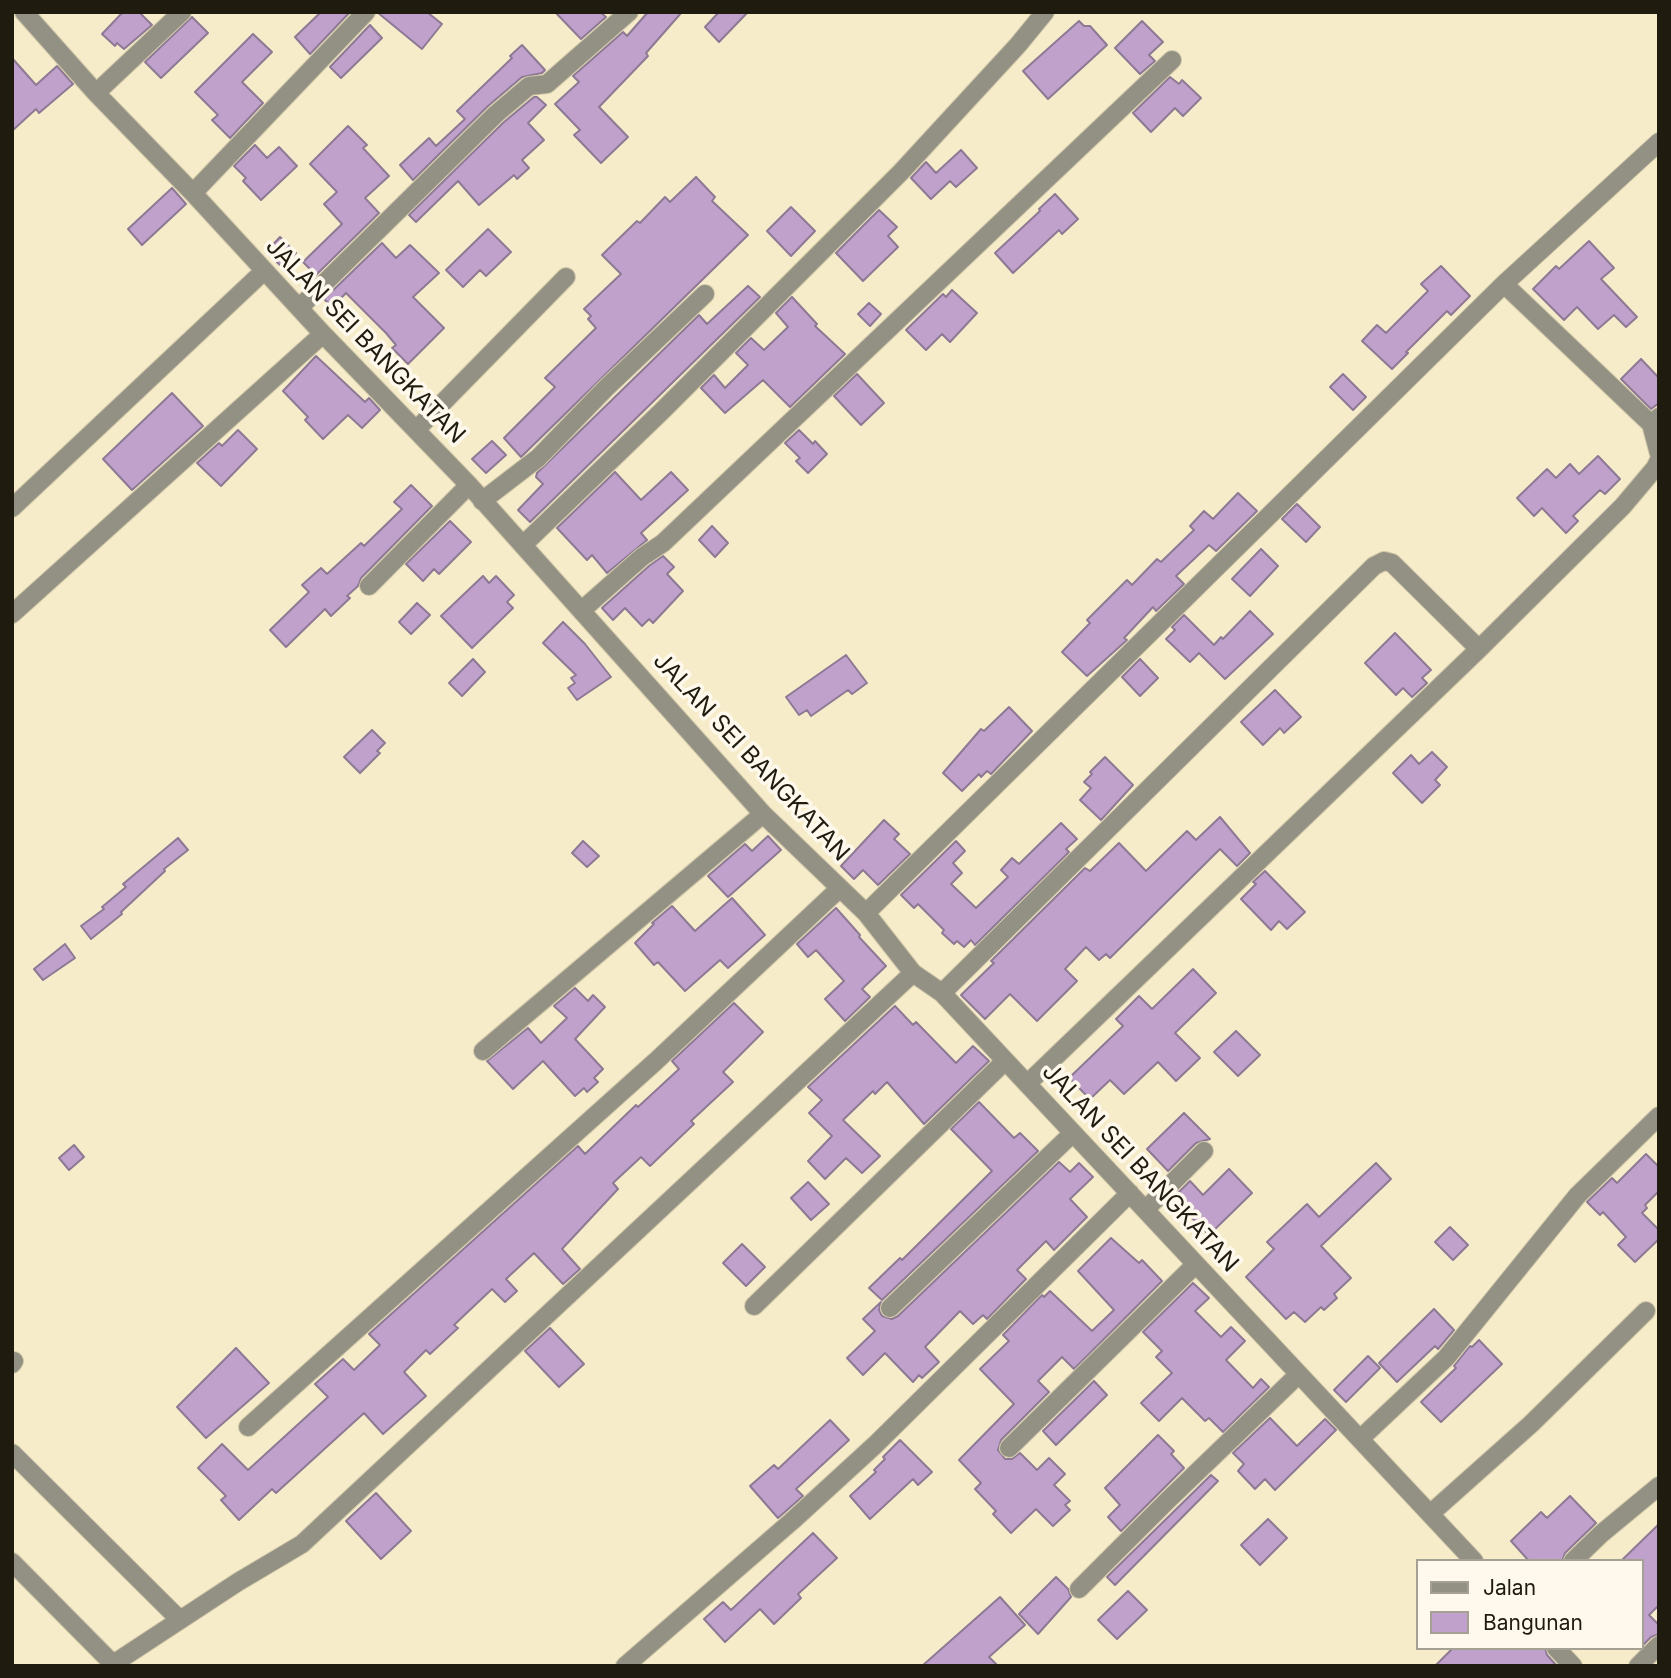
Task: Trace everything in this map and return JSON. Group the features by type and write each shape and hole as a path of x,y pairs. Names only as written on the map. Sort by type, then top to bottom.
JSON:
{"street":[{"name":"JALAN SEI BANGKATAN","path":"24,12 96,93 194,193 323,334 524,544 763,814 866,913 913,973 942,993 1472,1559"},
{"path":"96,93 183,12"},
{"path":"194,193 366,12"},
{"path":"299,308 496,114 529,86 548,84 629,12"},
{"path":"524,544 663,411 901,172 1045,12"},
{"path":"582,610 642,557 663,543 1172,60"},
{"path":"866,913 1504,284 1659,142"},
{"path":"12,508 264,271"},
{"path":"416,430 566,277"},
{"path":"1504,284 1655,421 1659,454"},
{"path":"482,500 538,458 606,388 705,294"},
{"path":"12,614 323,334"},
{"path":"1027,1084 1479,649 1623,506 1659,460"},
{"path":"369,586 469,485"},
{"path":"942,993 1379,562 1392,563 1479,649"},
{"path":"483,1051 763,814"},
{"path":"248,1427 656,1062 840,888"},
{"path":"12,1562 112,1665 238,1582 302,1544 913,973"},
{"path":"754,1306 1005,1061"},
{"path":"1360,1439 1446,1358 1577,1196 1659,1116"},
{"path":"890,1308 1073,1133"},
{"path":"1145,1210 1204,1151"},
{"path":"625,1666 792,1521 875,1444 1130,1193"},
{"path":"1009,1448 1196,1264"},
{"path":"1430,1514 1531,1424 1646,1311"},
{"path":"1079,1589 1299,1374"},
{"path":"12,1453 180,1620"},
{"path":"1575,1559 1659,1486"},
{"path":"1638,1666 1659,1645"}],"building":[{"path":"123,12 139,12 152,25 124,49 117,43 115,46 102,34"},
{"path":"321,12 350,12 310,54 295,37"},
{"path":"377,12 427,12 442,24 422,49"},
{"path":"555,12 600,12 606,17 581,39"},
{"path":"648,12 682,12 646,53 648,56 599,107 628,137 601,163 574,135 580,130 555,104 579,82 573,76 623,32 627,36"},
{"path":"719,12 748,12 719,42 705,27"},
{"path":"192,17 208,33 161,78 145,62"},
{"path":"1079,21 1084,26 1090,26 1107,45 1048,99 1023,71"},
{"path":"1142,21 1163,42 1149,55 1155,61 1140,74 1115,48"},
{"path":"370,25 382,38 341,78 330,67"},
{"path":"253,34 272,52 242,82 263,103 230,138 212,120 218,115 195,92"},
{"path":"522,45 545,70 522,77 488,106 413,180 400,165 429,138 436,146 465,119 457,111"},
{"path":"12,58 36,85 57,66 73,84 39,113 36,109 12,131"},
{"path":"1170,77 1179,84 1182,80 1201,98 1183,116 1175,108 1151,132 1133,113"},
{"path":"534,97 546,105 528,123 544,140 522,160 529,168 517,179 514,175 479,205 458,181 416,222 409,215 504,122"},
{"path":"348,126 367,145 363,148 389,176 365,198 379,213 316,275 303,262 342,224 324,204 337,192 310,164"},
{"path":"255,145 267,158 279,147 297,166 261,200 243,181 246,178 234,166"},
{"path":"961,150 977,168 956,187 950,181 931,199 911,178 926,162 936,173"},
{"path":"696,177 715,197 712,201 748,235 521,457 504,438 555,387 545,378 596,328 588,319 591,316 584,309 621,274 602,255 637,221 640,223 665,197 670,202"},
{"path":"172,188 186,204 142,245 128,229"},
{"path":"1055,194 1078,219 1062,234 1059,230 1013,273 995,253"},
{"path":"791,207 815,231 791,256 767,231"},
{"path":"879,210 897,227 888,236 898,247 863,281 836,253"},
{"path":"488,229 511,252 486,276 480,270 463,287 446,270"},
{"path":"280,237 296,253 282,267 266,252"},
{"path":"1589,241 1614,268 1601,279 1637,317 1626,327 1614,315 1598,329 1577,307 1564,320 1533,289 1556,266 1559,269"},
{"path":"382,243 396,258 410,245 439,273 413,297 444,328 408,364 392,348 396,345 386,333 346,293 332,307 324,299"},
{"path":"1441,266 1470,296 1451,315 1447,311 1392,369 1362,341 1377,325 1386,333 1428,291 1421,284"},
{"path":"748,286 760,297 530,522 518,510 543,484 536,477 537,473 699,315 707,324"},
{"path":"952,290 977,313 950,342 942,334 926,350 906,330 943,294 946,297"},
{"path":"792,297 817,324 815,326 845,354 790,407 763,380 725,413 701,388 714,375 725,388 748,365 736,353 751,338 764,350 788,327 776,313"},
{"path":"869,303 881,314 870,326 858,314"},
{"path":"316,356 365,402 369,398 380,410 362,428 348,415 323,439 305,420 308,417 283,391"},
{"path":"1641,359 1659,378 1659,403 1651,409 1621,379"},
{"path":"857,374 884,403 861,425 834,396"},
{"path":"1343,374 1366,397 1353,410 1330,387"},
{"path":"172,393 203,426 132,490 103,459"},
{"path":"238,430 257,449 221,486 197,463 219,443 222,446"},
{"path":"799,430 827,454 808,473 796,461 800,458 785,443"},
{"path":"492,441 506,455 486,473 472,459"},
{"path":"1598,456 1620,479 1605,494 1600,490 1573,516 1578,521 1566,533 1542,508 1534,516 1517,498 1547,469 1556,478 1570,464 1579,474"},
{"path":"615,472 641,500 671,472 688,490 641,533 647,540 607,573 592,555 587,560 557,528"},
{"path":"411,485 432,506 361,578 358,586 347,596 350,598 331,616 325,609 286,647 270,630 309,592 302,585 321,568 327,574 361,543 364,546 402,509 394,502"},
{"path":"1238,493 1257,511 1216,551 1209,545 1176,576 1184,584 1156,611 1153,607 1124,638 1127,640 1087,676 1062,652 1090,623 1087,620 1127,580 1132,585 1157,559 1161,562 1194,530 1190,526 1204,511 1213,519"},
{"path":"1297,504 1320,527 1306,542 1282,519"},
{"path":"450,521 471,542 439,574 434,569 423,581 406,564"},
{"path":"712,526 728,543 715,557 699,540"},
{"path":"1261,549 1278,566 1250,596 1232,579"},
{"path":"663,556 674,567 667,574 683,591 653,623 649,619 642,626 625,608 613,620 602,608"},
{"path":"483,576 489,583 496,576 514,595 507,602 513,608 472,648 441,616"},
{"path":"417,603 430,615 411,634 399,622"},
{"path":"1250,611 1273,634 1225,679 1199,653 1190,662 1166,639 1175,630 1172,627 1184,615 1214,645"},
{"path":"563,622 585,644 611,677 577,700 568,688 575,683 571,678 576,675 543,643"},
{"path":"1395,633 1431,670 1422,678 1427,683 1412,697 1403,688 1396,695 1365,663"},
{"path":"846,655 867,683 852,694 848,690 811,716 807,710 799,715 786,697"},
{"path":"473,659 485,672 462,696 449,683"},
{"path":"1140,659 1158,678 1140,696 1122,677"},
{"path":"1275,690 1301,717 1284,733 1280,728 1263,745 1241,722"},
{"path":"1009,707 1032,731 991,774 987,771 981,777 979,774 962,791 943,773 981,729 984,731"},
{"path":"372,730 385,743 377,751 380,753 360,773 344,757"},
{"path":"1432,752 1447,767 1435,780 1440,785 1422,803 1393,773 1411,755 1419,764"},
{"path":"1105,757 1133,785 1101,820 1080,800 1091,788 1084,782"},
{"path":"1220,817 1250,853 1237,866 1220,849 1110,958 1106,954 1099,960 1086,947 1065,969 1077,981 1037,1021 1010,994 985,1019 961,995 994,963 991,961 1085,868 1090,871 1119,843 1146,871 1187,831 1196,840"},
{"path":"884,820 899,834 894,839 910,854 878,885 863,870 854,879 841,866"},
{"path":"1061,823 1077,839 1066,849 1069,852 975,945 971,940 964,947 957,941 954,944 918,904 914,908 901,895 956,841 965,851 953,863 962,873 951,884 976,908 1008,877 1001,870 1012,858 1019,864"},
{"path":"768,836 781,850 728,897 708,876 745,844 752,851"},
{"path":"178,838 188,850 164,869 122,914 91,939 81,926 104,909 102,907 126,887 123,884"},
{"path":"583,841 599,856 587,867 572,853"},
{"path":"1265,871 1305,912 1287,929 1279,921 1271,930 1241,899"},
{"path":"732,898 765,935 728,968 720,960 685,991 658,962 654,965 635,943 654,924 652,923 672,906 695,931"},
{"path":"836,908 886,966 862,989 870,997 845,1021 825,999 844,981 816,950 808,957 797,944"},
{"path":"65,944 75,958 43,980 34,969"},
{"path":"1193,969 1216,993 1175,1033 1200,1058 1176,1081 1158,1062 1124,1094 1110,1080 1090,1099 1069,1078 1123,1026 1116,1019 1139,996 1152,1009"},
{"path":"575,988 588,1001 593,995 605,1007 575,1039 603,1069 594,1078 598,1082 587,1092 584,1088 575,1096 543,1061 513,1089 487,1061 528,1028 541,1043 567,1018 554,1006"},
{"path":"734,1003 763,1032 723,1072 733,1082 691,1121 694,1124 650,1166 641,1157 613,1183 618,1189 562,1249 580,1269 563,1284 534,1253 506,1279 517,1291 505,1302 492,1289 454,1325 458,1328 430,1354 426,1350 404,1372 426,1396 383,1434 364,1413 276,1493 272,1489 239,1520 221,1500 226,1496 198,1468 222,1444 248,1470 328,1397 315,1384 343,1359 354,1370 380,1345 369,1334 578,1146 585,1154 636,1105 638,1107 679,1069 672,1061"},
{"path":"895,1006 913,1025 916,1022 956,1063 973,1046 989,1061 924,1124 887,1082 875,1094 873,1091 843,1120 880,1156 862,1173 846,1158 825,1179 808,1161 832,1136 809,1113 822,1100 808,1087"},
{"path":"1236,1031 1260,1055 1238,1076 1214,1052"},
{"path":"979,1102 1014,1138 1020,1133 1038,1151 882,1300 869,1288 900,1258 902,1260 992,1171 951,1129"},
{"path":"1184,1113 1210,1139 1196,1143 1168,1171 1147,1149"},
{"path":"74,1145 84,1157 69,1170 59,1158"},
{"path":"1646,1154 1659,1167 1659,1191 1645,1205 1647,1208 1642,1213 1659,1230 1659,1239 1635,1262 1618,1245 1626,1237 1603,1212 1600,1215 1587,1202 1612,1178 1617,1183"},
{"path":"1059,1162 1070,1172 1079,1163 1093,1177 1070,1199 1087,1217 1054,1250 1046,1241 1017,1270 1026,1279 987,1319 983,1315 973,1324 960,1311 925,1347 939,1362 922,1378 919,1375 913,1382 885,1353 863,1375 847,1358 875,1331 863,1319 881,1302 879,1310 882,1316 892,1319 898,1316"},
{"path":"1376,1163 1391,1179 1321,1246 1351,1278 1334,1294 1337,1298 1324,1310 1321,1307 1305,1322 1294,1312 1286,1319 1246,1277 1274,1249 1267,1242 1307,1204 1319,1217"},
{"path":"1229,1169 1252,1193 1209,1235 1185,1211 1180,1216 1168,1203 1190,1181 1203,1195"},
{"path":"808,1182 829,1204 811,1220 791,1198"},
{"path":"1450,1227 1468,1245 1453,1260 1435,1242"},
{"path":"1111,1238 1139,1263 1142,1260 1162,1281 1074,1369 1062,1357 1038,1381 1049,1392 1001,1440 998,1450 1005,1459 1012,1459 1020,1453 1037,1470 1049,1458 1065,1474 1054,1485 1070,1501 1065,1505 1070,1510 1053,1526 1036,1509 1011,1533 993,1514 996,1511 975,1489 981,1483 959,1460 1014,1404 980,1369 1009,1341 1003,1335 1042,1295 1044,1297 1050,1291 1092,1331 1114,1310 1078,1271"},
{"path":"742,1244 765,1267 746,1286 723,1263"},
{"path":"1193,1283 1209,1298 1195,1311 1221,1337 1231,1327 1245,1341 1226,1360 1253,1388 1261,1379 1269,1387 1223,1432 1209,1418 1205,1421 1182,1398 1159,1421 1141,1403 1172,1373 1156,1357 1162,1351 1143,1332"},
{"path":"1434,1309 1454,1330 1438,1349 1435,1346 1397,1382 1379,1363"},
{"path":"550,1328 584,1364 559,1387 525,1351"},
{"path":"1479,1340 1502,1364 1441,1422 1421,1402 1456,1368 1454,1366 1470,1346"},
{"path":"236,1348 269,1383 206,1438 177,1407"},
{"path":"1368,1356 1380,1368 1346,1402 1334,1390"},
{"path":"1094,1381 1107,1395 1056,1445 1043,1431"},
{"path":"1270,1418 1297,1446 1325,1419 1336,1430 1275,1490 1265,1479 1255,1489 1238,1471 1244,1464 1233,1453"},
{"path":"830,1420 849,1440 796,1489 803,1496 778,1518 750,1486 774,1465 778,1469"},
{"path":"1158,1435 1174,1451 1171,1454 1184,1468 1121,1531 1108,1517 1120,1505 1105,1488"},
{"path":"900,1440 932,1472 918,1485 913,1479 870,1519 850,1496 876,1472 874,1470 885,1459 883,1457"},
{"path":"1211,1475 1218,1481 1115,1585 1107,1577"},
{"path":"376,1493 411,1531 381,1559 346,1521"},
{"path":"1570,1496 1596,1523 1565,1553 1563,1559 1527,1559 1511,1541 1541,1512 1547,1518"},
{"path":"1268,1519 1287,1538 1260,1565 1241,1545"},
{"path":"1659,1524 1659,1605 1649,1615 1659,1625 1659,1634 1643,1645 1643,1559 1623,1559"},
{"path":"813,1533 837,1558 798,1594 801,1598 774,1624 760,1609 725,1642 704,1619 723,1602 731,1610"},
{"path":"1056,1577 1068,1589 1071,1597 1038,1634 1019,1614"},
{"path":"1128,1591 1147,1610 1117,1639 1098,1620"},
{"path":"1000,1597 1025,1625 989,1657 998,1666 922,1666"},
{"path":"1451,1650 1546,1650 1557,1666 1435,1666"}]}
